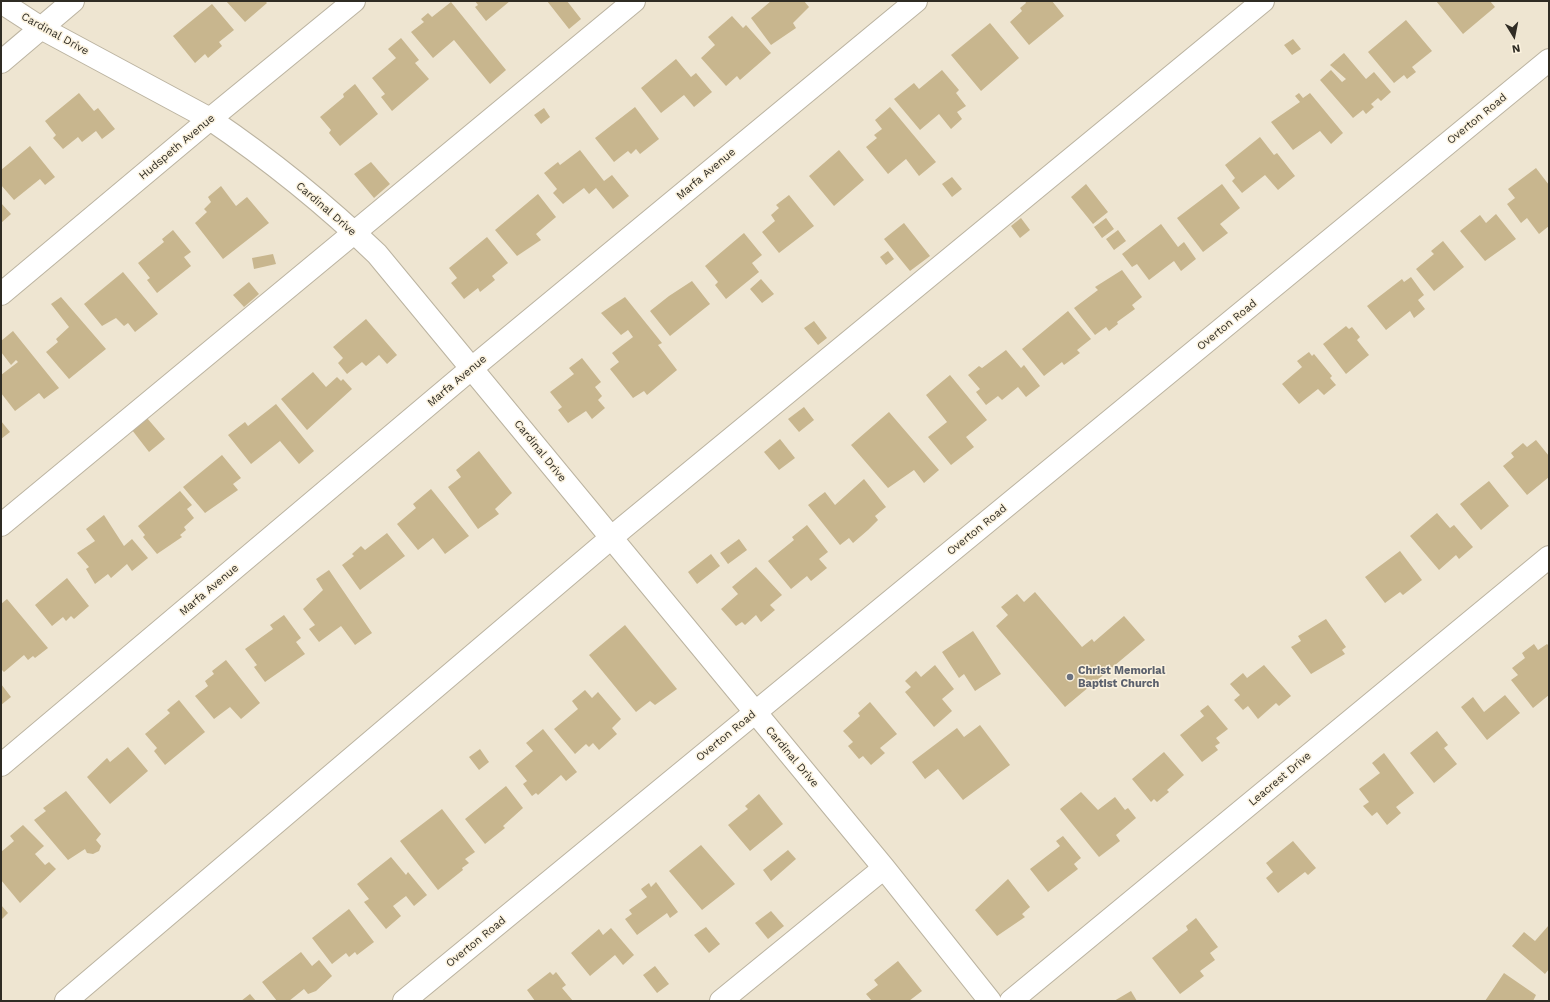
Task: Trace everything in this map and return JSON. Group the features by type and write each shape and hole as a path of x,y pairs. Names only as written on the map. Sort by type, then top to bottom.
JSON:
{"street":[{"path":"1,62 73,1"},
{"name":"Hudspeth Avenue","path":"1,294 210,118 354,1"},
{"path":"1,525 634,1"},
{"name":"Marfa Avenue","path":"1,764 472,368 916,1"},
{"path":"66,1001 611,539 1263,1"},
{"name":"Cardinal Drive","path":"1,2 41,28 210,118 305,189 354,232 376,254 472,368 611,539 884,868 990,1001"},
{"name":"Overton Road","path":"404,1001 1549,60"},
{"name":"Leacrest Drive","path":"1011,1001 1549,557"},
{"path":"721,1001 884,868"}],"building":[{"path":"226,1 265,1 267,3 245,22"},
{"path":"475,1 510,1 486,21 475,7 478,5"},
{"path":"547,1 567,1 581,19 569,29"},
{"path":"771,1 804,1 809,7 793,23 796,28 771,45 751,18"},
{"path":"1025,1 1052,1 1064,16 1029,45 1010,22 1022,11 1020,8 1026,3"},
{"path":"1436,1 1490,1 1495,7 1463,34"},
{"path":"451,2 506,70 490,84 454,40 433,58 411,32 424,22 421,19 428,13 432,17"},
{"path":"212,4 234,30 219,42 222,46 208,58 205,54 195,63 173,36"},
{"path":"732,16 743,28 746,25 771,53 740,80 737,76 726,86 701,58 715,45 708,37"},
{"path":"1406,20 1432,51 1412,67 1416,72 1407,79 1404,75 1394,83 1368,52"},
{"path":"990,23 1019,58 981,91 951,55"},
{"path":"401,38 419,60 415,63 429,79 392,111 381,97 385,94 372,78 396,58 388,49"},
{"path":"1293,39 1301,49 1292,55 1284,45"},
{"path":"1344,53 1366,79 1374,72 1391,92 1381,101 1378,98 1371,104 1374,107 1366,114 1363,110 1353,118 1320,80 1331,70 1342,82 1346,79 1330,65"},
{"path":"676,59 691,77 696,73 712,92 694,107 684,95 661,113 641,88"},
{"path":"942,70 959,90 956,93 966,106 957,112 962,119 951,129 939,114 920,130 894,99 914,83 919,89"},
{"path":"355,84 378,114 340,146 329,133 331,130 320,117 344,97 343,94"},
{"path":"79,93 94,111 98,108 115,129 102,139 96,131 82,142 78,137 63,149 53,138 56,135 45,121"},
{"path":"1299,93 1303,98 1310,93 1343,133 1331,144 1320,131 1293,150 1271,122 1300,102 1295,96"},
{"path":"635,107 659,139 640,154 636,149 631,154 628,151 614,162 595,138"},
{"path":"890,107 936,162 919,176 906,159 888,174 866,147 877,138 874,135 882,129 875,120"},
{"path":"544,108 550,117 541,124 534,115"},
{"path":"1260,137 1274,155 1277,153 1295,176 1278,190 1265,175 1242,193 1232,181 1235,178 1225,165"},
{"path":"30,146 55,177 45,185 40,179 14,200 1,185 1,170"},
{"path":"580,150 604,181 612,175 629,196 613,209 596,188 589,194 584,188 563,204 553,193 557,189 544,173 558,162 560,165"},
{"path":"839,150 864,180 834,206 809,176"},
{"path":"371,162 390,184 374,198 354,174"},
{"path":"1536,168 1549,185 1549,226 1539,234 1527,218 1521,223 1507,204 1515,198 1508,189"},
{"path":"952,177 962,189 952,197 942,184"},
{"path":"1086,184 1108,212 1093,224 1071,197"},
{"path":"1222,184 1240,208 1220,224 1228,233 1203,252 1177,218"},
{"path":"221,186 236,206 247,197 269,223 223,259 195,223 207,212 204,209 211,202 208,197"},
{"path":"538,194 556,217 536,234 541,240 517,256 495,230"},
{"path":"789,195 814,226 779,253 762,232 775,221 771,215 779,208 776,205"},
{"path":"1,203 11,214 1,223"},
{"path":"1496,214 1516,239 1485,261 1460,231 1480,215 1486,223"},
{"path":"1021,218 1030,230 1020,238 1011,226"},
{"path":"1106,218 1114,229 1102,238 1094,227"},
{"path":"904,223 930,256 910,271 884,239"},
{"path":"1161,224 1178,247 1184,242 1196,259 1181,271 1174,261 1149,280 1137,264 1132,267 1122,254"},
{"path":"173,230 191,252 184,257 191,266 157,293 147,280 150,278 138,263 164,242 162,239"},
{"path":"1118,230 1126,241 1114,250 1106,239"},
{"path":"744,233 762,255 752,263 759,272 726,299 715,285 718,282 705,266"},
{"path":"487,237 508,263 492,276 495,280 480,292 478,288 464,299 451,283 457,278 449,268"},
{"path":"1443,241 1464,267 1434,291 1416,269 1434,254 1431,251"},
{"path":"888,251 894,259 886,265 880,257"},
{"path":"273,254 276,264 254,269 252,258"},
{"path":"1122,270 1142,297 1132,305 1135,309 1117,322 1118,324 1109,331 1106,327 1095,335 1074,308 1098,290 1095,287"},
{"path":"123,272 158,314 135,332 128,323 124,326 116,318 102,326 84,304"},
{"path":"1411,277 1424,295 1418,300 1425,309 1414,318 1410,311 1386,330 1367,306 1402,279 1404,282"},
{"path":"761,279 774,294 762,303 750,289"},
{"path":"692,281 710,304 670,336 650,311"},
{"path":"249,282 259,294 244,307 233,295"},
{"path":"61,297 106,349 69,379 46,352 58,342 56,339 69,327 51,304"},
{"path":"625,297 662,343 658,345 677,370 647,395 644,391 633,398 610,369 619,362 612,353 633,337 628,330 621,335 601,313"},
{"path":"1068,311 1091,339 1077,350 1080,353 1064,365 1062,362 1044,376 1022,349"},
{"path":"366,319 397,355 387,364 379,355 366,366 362,362 347,374 338,363 343,358 333,347"},
{"path":"814,321 827,338 818,345 804,328"},
{"path":"1346,326 1349,329 1352,327 1360,337 1357,340 1369,355 1346,374 1323,344"},
{"path":"13,331 59,388 44,399 39,393 15,411 1,393 1,375 18,362 16,360 11,365 1,352 1,341"},
{"path":"1006,350 1021,368 1024,365 1040,386 1026,397 1018,387 1002,400 998,396 986,405 976,392 980,389 968,375 979,366 982,368"},
{"path":"1309,352 1312,356 1314,354 1332,376 1330,378 1336,385 1324,395 1318,389 1299,404 1282,384 1302,367 1297,361"},
{"path":"582,358 601,382 595,387 602,396 598,400 605,408 592,419 586,411 568,423 558,410 562,407 550,392 574,374 569,368"},
{"path":"313,372 326,387 337,377 341,381 343,379 352,389 307,430 281,399"},
{"path":"950,375 987,420 966,437 974,447 951,465 928,437 947,422 926,395"},
{"path":"276,404 314,451 299,464 280,441 251,464 228,435 245,422 248,426"},
{"path":"804,407 814,420 799,432 788,419"},
{"path":"889,412 939,470 924,483 914,470 888,488 851,445"},
{"path":"147,418 165,439 149,452 132,430"},
{"path":"1,421 10,432 1,439"},
{"path":"780,439 795,458 779,470 764,452"},
{"path":"1536,440 1549,456 1549,477 1527,495 1503,466 1514,457 1511,453 1523,443 1527,447"},
{"path":"479,451 512,493 495,509 499,514 478,529 448,487 461,477 456,470"},
{"path":"222,455 241,478 233,484 238,490 205,513 183,487"},
{"path":"864,479 886,507 875,516 878,520 853,543 849,538 840,545 808,505 825,492 835,505"},
{"path":"1489,481 1509,506 1481,530 1460,504"},
{"path":"431,489 469,536 445,554 433,538 418,550 397,524 416,508 413,504"},
{"path":"180,491 192,505 187,509 194,518 184,527 186,530 180,535 182,537 157,554 143,537 145,535 138,526"},
{"path":"1437,513 1450,528 1454,525 1473,547 1459,559 1456,555 1439,570 1410,536"},
{"path":"104,515 124,546 132,539 148,558 132,571 127,564 111,578 108,574 95,584 86,569 89,567 77,553 95,541 86,529"},
{"path":"807,525 828,552 819,559 827,568 811,581 807,576 791,589 768,561 794,540 792,537"},
{"path":"387,533 405,556 360,590 342,565 354,556 352,554 361,546 365,550"},
{"path":"739,539 747,550 728,564 720,553"},
{"path":"1400,551 1422,580 1403,595 1400,592 1385,603 1365,577"},
{"path":"711,554 720,566 697,584 688,572"},
{"path":"756,567 782,595 770,605 775,610 761,622 756,615 745,625 742,622 736,626 721,609 738,594 732,587"},
{"path":"329,570 372,633 355,645 341,626 319,642 309,629 315,625 303,609 323,590 316,579"},
{"path":"67,578 89,606 74,619 71,616 66,621 63,617 52,626 35,605"},
{"name":"Christ Memorial Baptist Church","path":"1035,592 1082,647 1092,639 1094,642 1124,616 1145,640 1065,707 996,626 1008,615 1001,607 1017,594 1024,602"},
{"path":"7,599 48,648 35,658 33,656 28,660 24,655 4,672 1,669 1,604"},
{"path":"284,615 301,638 296,642 305,654 265,682 254,667 257,665 245,649 273,629 270,625"},
{"path":"1326,619 1346,647 1342,650 1345,654 1311,674 1291,647 1301,641 1298,636"},
{"path":"625,625 677,689 655,705 650,701 636,712 589,655"},
{"path":"973,631 1001,674 975,691 964,674 959,678 942,652"},
{"path":"1534,644 1538,650 1547,644 1549,646 1549,695 1533,708 1511,680 1518,675 1512,668 1525,658 1522,653"},
{"path":"226,660 260,703 241,719 230,707 214,719 195,696 208,686 205,681 214,674 212,671"},
{"path":"935,665 954,689 942,699 952,711 934,727 905,692 911,687 905,681 916,671 921,677"},
{"path":"1264,665 1291,696 1279,706 1276,703 1258,719 1248,706 1243,710 1234,700 1240,695 1230,684 1243,673 1247,678"},
{"path":"1,684 11,697 1,705"},
{"path":"585,690 592,698 598,692 621,719 612,728 617,734 599,750 593,743 589,747 586,744 575,754 554,729 578,709 572,701"},
{"path":"1505,695 1520,713 1487,740 1461,707 1473,697 1484,712"},
{"path":"179,700 205,732 165,765 154,751 157,748 145,734 170,713 167,710"},
{"path":"870,702 897,734 880,748 885,753 871,765 863,756 859,759 848,746 853,742 843,731 860,716 858,713"},
{"path":"1208,705 1228,729 1216,738 1220,743 1215,746 1218,750 1202,762 1180,735 1204,716 1200,711"},
{"path":"980,725 1010,765 963,800 938,769 925,779 912,762 957,728 964,737"},
{"path":"543,729 577,772 566,781 561,775 538,795 536,793 532,796 523,784 527,781 515,766 533,751 526,743"},
{"path":"1437,731 1448,745 1444,748 1457,764 1434,783 1410,753"},
{"path":"128,747 148,771 110,804 87,777 107,758 110,762"},
{"path":"480,749 489,762 479,770 469,757"},
{"path":"1164,752 1184,775 1167,790 1169,792 1157,802 1154,799 1151,802 1132,779"},
{"path":"1384,753 1414,793 1396,807 1401,813 1387,825 1377,812 1372,816 1363,806 1369,802 1359,789 1380,773 1372,763"},
{"path":"506,786 523,808 503,826 505,828 485,844 465,819"},
{"path":"66,791 101,834 96,840 101,846 99,851 93,854 87,853 85,849 68,860 34,820 46,811 43,808"},
{"path":"1081,792 1098,810 1115,797 1125,810 1128,808 1136,818 1116,835 1120,841 1099,857 1060,809"},
{"path":"759,794 783,824 750,851 728,825 748,809 745,806"},
{"path":"442,809 475,852 465,859 469,863 462,868 463,870 438,890 400,841"},
{"path":"23,825 44,846 35,854 45,865 49,862 56,869 20,903 1,880 1,852 14,841 10,836"},
{"path":"1063,836 1081,858 1074,864 1078,869 1048,892 1030,869 1060,846 1056,841"},
{"path":"1293,841 1316,868 1308,875 1305,872 1278,893 1266,878 1273,872 1266,863"},
{"path":"701,845 735,884 702,910 669,871"},
{"path":"788,850 796,859 771,881 763,870"},
{"path":"391,857 406,875 408,872 427,895 414,906 406,896 393,906 401,916 386,929 364,902 369,899 357,884"},
{"path":"1008,879 1030,907 1022,914 1025,917 997,936 975,910"},
{"path":"656,882 678,912 670,918 667,913 637,935 625,919 632,914 629,910 647,897 641,889 649,883 651,887"},
{"path":"1,905 8,913 1,920"},
{"path":"349,909 374,942 357,955 355,952 349,957 346,953 332,964 312,938"},
{"path":"771,911 784,926 768,939 755,923"},
{"path":"1196,918 1218,947 1210,953 1215,960 1200,971 1204,976 1180,994 1152,958 1188,930 1186,926"},
{"path":"1549,925 1549,969 1545,974 1512,946 1524,932 1535,941"},
{"path":"706,927 720,944 709,953 694,935"},
{"path":"611,928 634,955 623,965 615,955 590,976 571,953 599,929 603,935"},
{"path":"301,952 312,966 319,960 332,976 316,991 308,994 304,989 289,1001 277,1001 262,982"},
{"path":"898,961 922,991 909,1001 872,1001 866,994 878,985 874,980"},
{"path":"655,966 669,984 657,993 643,975"},
{"path":"550,972 553,975 556,972 566,985 562,988 573,1001 535,1001 527,990"},
{"path":"1504,973 1536,995 1533,1001 1485,1001"},
{"path":"1131,991 1137,1001 1114,1001"},
{"path":"250,994 256,1001 241,1001"}],"place":[{"name":"Christ Memorial Baptist Church","path":"1070,677"}]}
